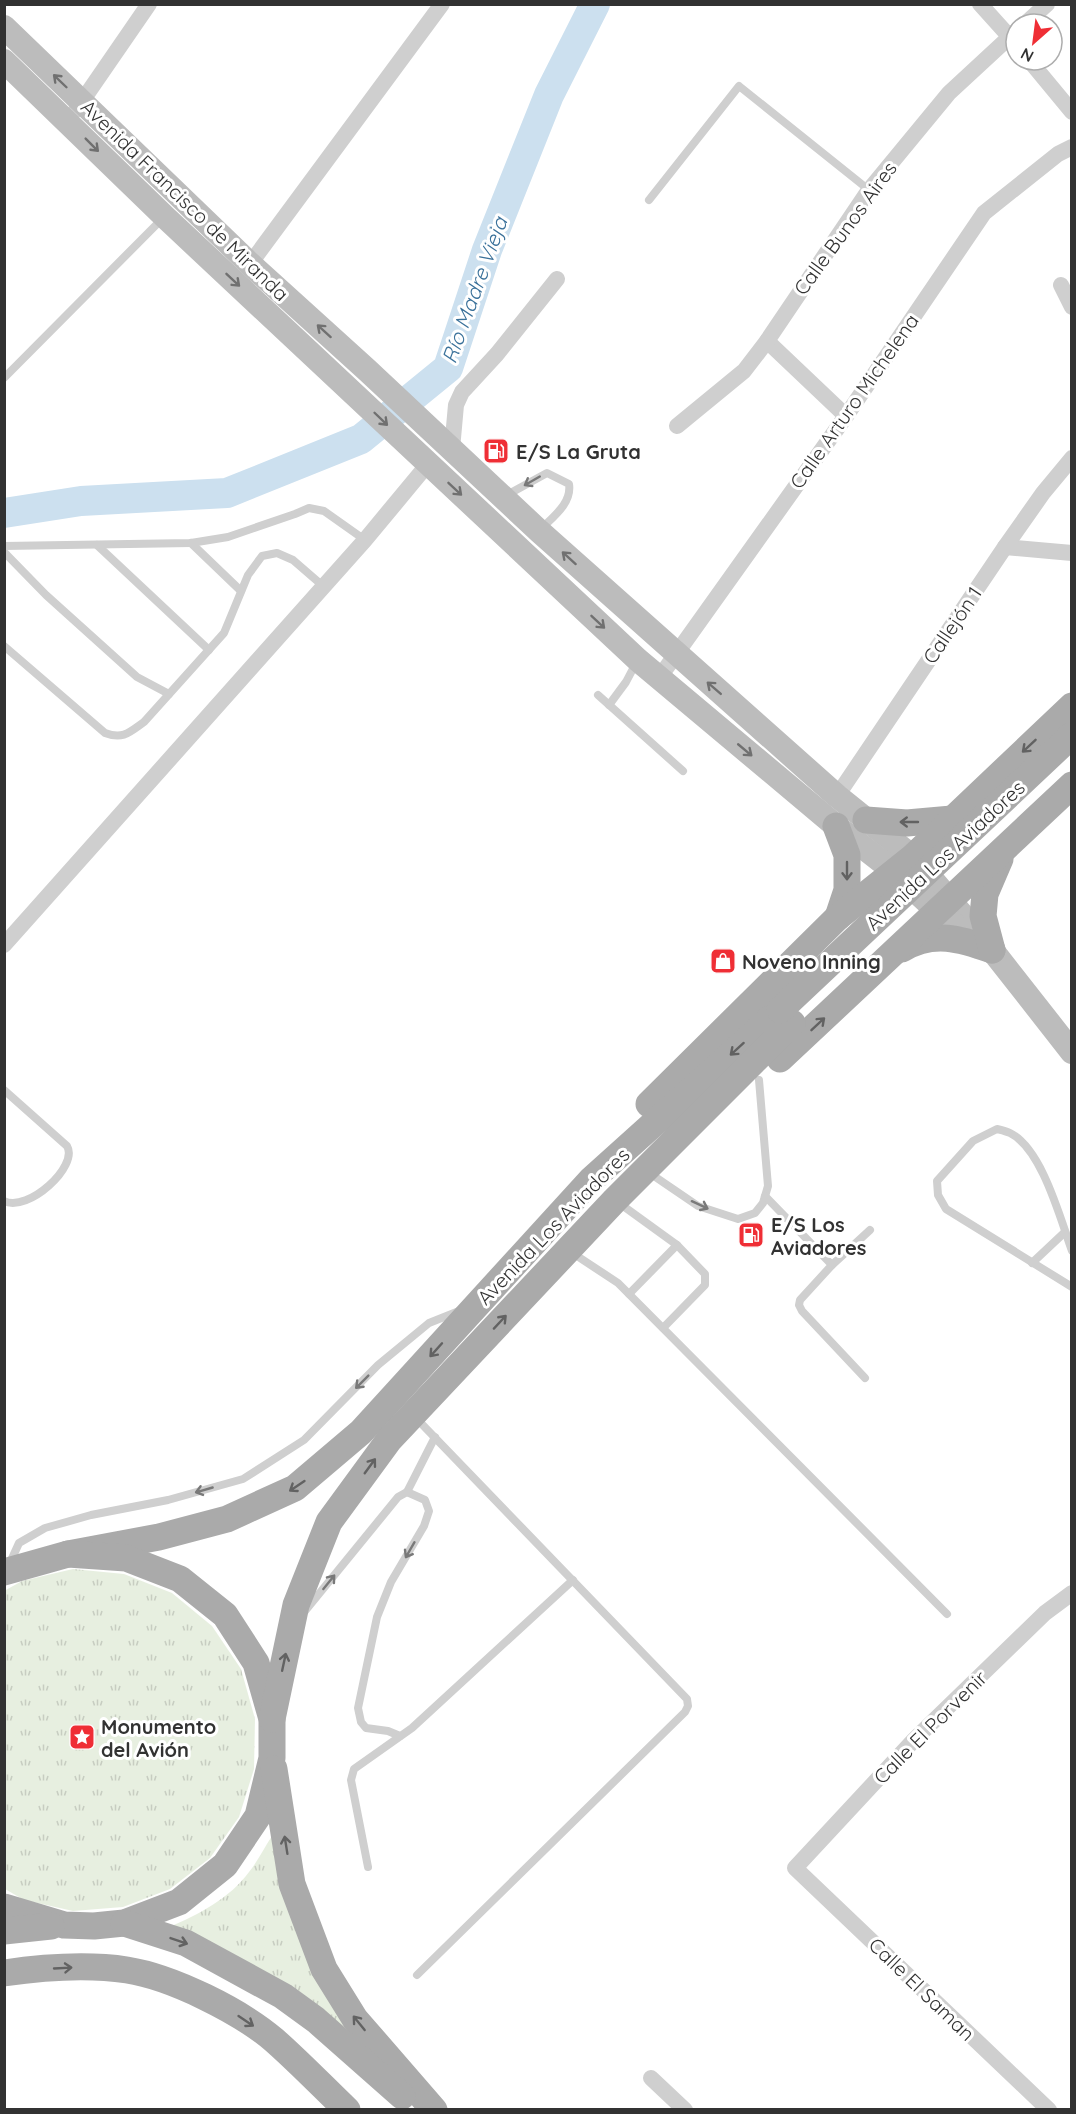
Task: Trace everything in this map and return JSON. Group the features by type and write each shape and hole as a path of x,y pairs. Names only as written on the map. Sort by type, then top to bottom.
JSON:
{"main road":[{"name":"Avenida Francisco de Miranda","path":"4,27 250,264 429,427 503,498 675,654 866,820 904,864"},
{"name":"Avenida Francisco de Miranda","path":"4,62 165,217 638,660 836,826 904,864"},
{"path":"591,1180 632,1122 838,917 904,864 1071,706"},
{"name":"Avenida Los Aviadores","path":"272,1719 296,1605 329,1522 389,1440 786,1017 1071,735"},
{"name":"Avenida Los Aviadores","path":"68,1554 159,1537 227,1519 295,1488 361,1432 591,1180 786,1017 1071,761"},
{"path":"615,1200 689,1146 1071,786"},
{"path":"866,820 907,823 952,819"},
{"path":"836,826 847,855 847,890 838,917"},
{"path":"992,950 983,916 985,894 1006,846"},
{"path":"904,864 943,905 992,950 1071,1052"},
{"path":"886,960 914,942 930,938 961,939 992,950"},
{"path":"5,1571 68,1554 126,1558 180,1579 225,1615 256,1663 272,1719 272,1758 292,1884 324,1969 404,2094"},
{"path":"4,1931 64,1925 94,1926 124,1923 179,1902 225,1865 258,1816 272,1758"},
{"path":"4,1907 64,1925"},
{"path":"124,1923 186,1943 283,1996 316,2020 404,2094 434,2109"},
{"path":"4,1973 31,1969 97,1967 129,1970 180,1986 228,2009 273,2039 347,2109"},
{"path":"404,2094 423,2090 440,2109"}],"street":[{"path":"68,122 149,4"},
{"path":"980,4 1004,27"},
{"path":"250,264 434,8"},
{"name":"Calle Bunos Aires","path":"677,426 744,371 767,341 869,190 949,93 1004,46"},
{"path":"1039,72 1071,112"},
{"name":"Calle Arturo Michelena","path":"659,678 846,416 984,213 1058,154 1071,147"},
{"path":"452,449 456,405 462,392 497,354 557,279"},
{"path":"1061,285 1071,307"},
{"path":"767,341 846,416"},
{"path":"4,945 364,540 420,457"},
{"name":"Callejón 1","path":"837,796 1005,547 1071,458"},
{"path":"1005,547 1071,553"},
{"name":"Calle El Porvenir","path":"795,1868 914,1740 1046,1613 1071,1593"},
{"name":"Calle El Saman","path":"795,1868 1049,2109"},
{"path":"651,2078 685,2109"}],"lane":[{"path":"649,200 739,86 869,190"},
{"path":"4,378 165,217"},
{"path":"503,498 547,473 569,484 567,502 539,531"},
{"path":"4,546 191,543 228,537 309,508 324,510 364,540"},
{"path":"191,543 241,591"},
{"path":"97,545 209,650"},
{"path":"4,552 46,595 137,677 169,694"},
{"path":"4,646 105,733 116,737 129,733 144,722 224,633 248,575 262,556 277,553 293,560 323,586"},
{"path":"609,705 626,682 638,660"},
{"path":"598,695 683,771"},
{"path":"651,1174 698,1206 738,1219 755,1213 763,1203 768,1185 759,1080"},
{"path":"4,1090 70,1151 69,1159 47,1189 22,1203 12,1205 4,1201"},
{"path":"1071,1251 1043,1171 1021,1141 1010,1132 997,1129 973,1141 937,1181 938,1195 946,1209 1071,1287"},
{"path":"765,1196 832,1265"},
{"path":"615,1200 677,1245 705,1274 705,1285 663,1328"},
{"path":"865,1378 802,1311 800,1300 832,1265 870,1230"},
{"path":"1032,1263 1065,1232"},
{"path":"629,1294 677,1245"},
{"path":"568,1250 618,1283 947,1614"},
{"path":"5,1571 19,1543 45,1528 92,1515 168,1500 243,1479 304,1440 378,1365 429,1323 478,1303"},
{"path":"413,1414 687,1699 688,1706 685,1712 417,1975"},
{"path":"292,1628 398,1497 408,1492 435,1437"},
{"path":"400,1736 388,1731 366,1728 361,1722 358,1708 377,1617 391,1582 424,1526 429,1511 424,1500 408,1492"},
{"path":"368,1867 351,1780 354,1769 400,1736 573,1580"}],"green space":[{"path":"73,1569 124,1574 172,1593 212,1626 241,1669 255,1719 254,1769 239,1817 210,1858 170,1889 123,1907 73,1911 24,1900 5,1889 4,1591 22,1581"},
{"path":"272,1836 372,2062 169,1927 202,1911 233,1890 252,1868"}],"waterway":[{"name":"Río Madre Vieja","path":"4,513 81,501 227,493 361,439 448,368 487,250 549,95 595,4"}],"place":[{"name":"E/S La Gruta","path":"496,451"},
{"name":"Noveno Inning","path":"723,961"},
{"name":"E/S Los Aviadores","path":"751,1235"},
{"name":"Monumento del Avión","path":"82,1737"}]}
